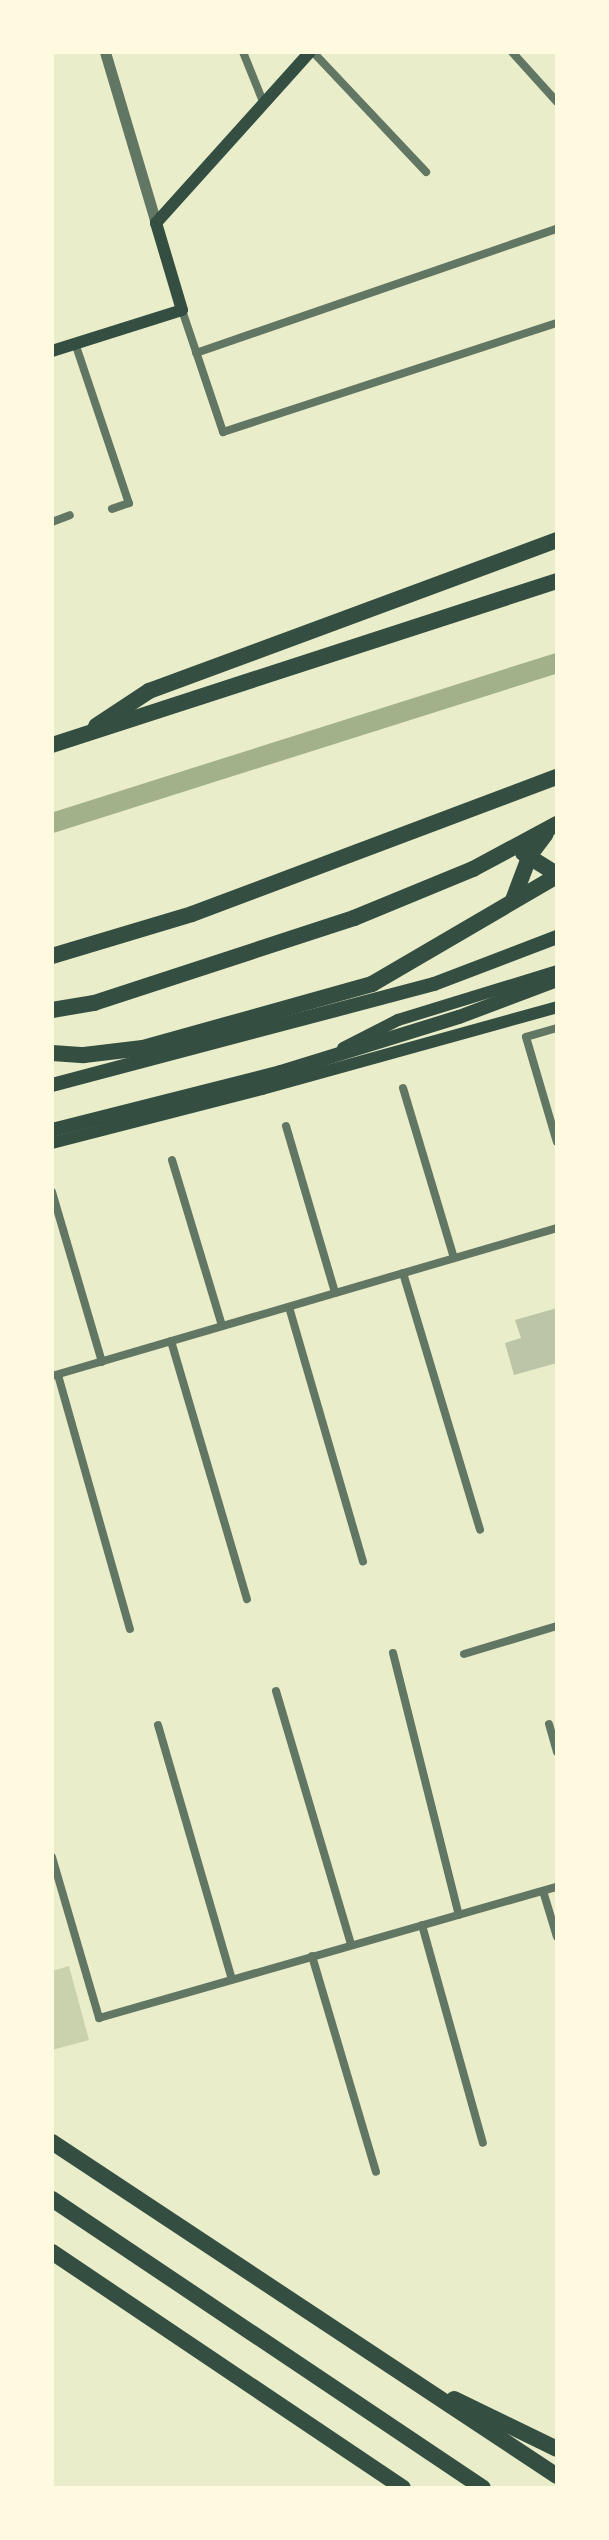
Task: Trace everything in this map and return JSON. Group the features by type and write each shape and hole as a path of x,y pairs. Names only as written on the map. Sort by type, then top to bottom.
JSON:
{"highway":[{"path":"77,738 149,691 557,540"},
{"path":"52,745 557,581"},
{"path":"52,956 192,914 557,777"},
{"path":"52,1010 94,1003 354,918 473,869 554,826"},
{"path":"513,900 530,855 554,826"},
{"path":"52,1053 84,1055 143,1048 372,984 455,938 557,875 530,855 509,850"},
{"path":"52,1085 434,984 557,937"},
{"path":"52,1130 281,1072 459,1017 557,980"},
{"path":"52,2142 557,2476"},
{"path":"52,2199 483,2488"},
{"path":"52,2252 403,2488"},
{"path":"393,2368 557,2449"}],"main road":[{"path":"52,351 182,310 156,223 312,52"},
{"path":"262,1089 398,1020 557,971"},
{"path":"52,1143 262,1089 557,1007"}],"street":[{"path":"105,52 156,223"},
{"path":"243,52 264,105"},
{"path":"312,52 426,172"},
{"path":"512,52 557,102"},
{"path":"196,353 557,229"},
{"path":"182,310 223,432 557,323"},
{"path":"75,343 129,503 112,509"},
{"path":"52,522 70,515"},
{"path":"557,1028 526,1037 557,1142"},
{"path":"403,1088 454,1258"},
{"path":"286,1126 335,1293"},
{"path":"172,1160 222,1326"},
{"path":"52,1192 102,1362"},
{"path":"130,1629 55,1376 557,1228"},
{"path":"403,1273 480,1530"},
{"path":"289,1307 363,1561"},
{"path":"171,1341 247,1599"},
{"path":"464,1654 557,1626"},
{"path":"393,1653 459,1915"},
{"path":"276,1691 351,1944"},
{"path":"549,1724 557,1752"},
{"path":"158,1725 232,1979"},
{"path":"52,1857 99,2018 557,1887"},
{"path":"543,1891 557,1937"},
{"path":"422,1925 483,2143"},
{"path":"312,1956 376,2172"}],"green space":[{"path":"69,1966 89,2040 52,2050 52,1971"}],"building":[{"path":"557,1308 557,1363 514,1375 505,1343 521,1338 515,1320"}],"waterway":[{"path":"52,823 557,663"}]}
